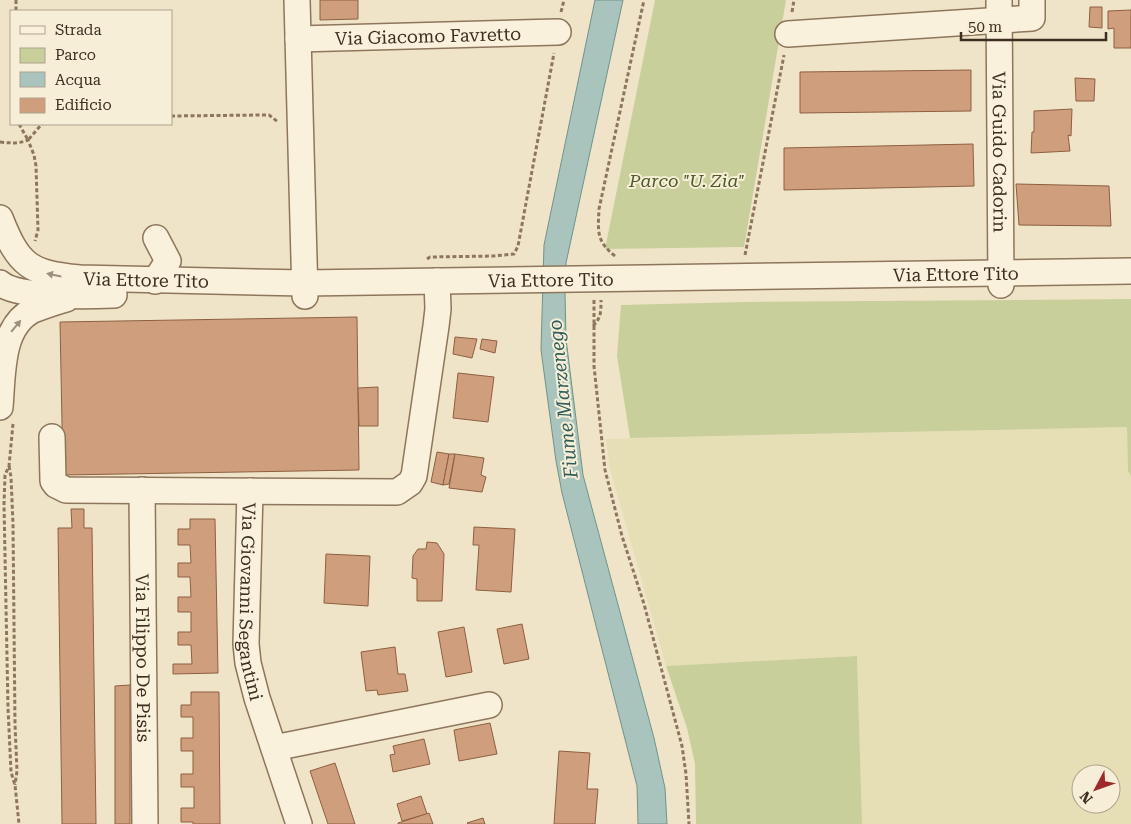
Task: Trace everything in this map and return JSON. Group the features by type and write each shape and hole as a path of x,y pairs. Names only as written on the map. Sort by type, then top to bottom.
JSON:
{"street":[{"path":"297,0 304,289"},
{"path":"788,34 999,11 1032,18 1032,0"},
{"name":"Via Guido Cadorin","path":"999,11 1001,279"},
{"name":"Via Giacomo Favretto","path":"298,40 558,32"},
{"name":"Via Ettore Tito","path":"0,218 15,252 28,264 40,271 54,275 80,278 304,289"},
{"path":"155,281 168,261 156,238"},
{"name":"Via Ettore Tito","path":"0,283 11,290 72,296 242,293 433,280 591,292 1001,279 1131,271"},
{"name":"Via Ettore Tito","path":"1001,279 1131,284"},
{"name":"Via Giovanni Segantini","path":"299,824 256,698 248,664 246,644 250,491 388,493 397,492 410,483 414,476 436,326 433,280"},
{"name":"Via Ettore Tito","path":"0,407 6,343 10,332 32,311 72,296"},
{"path":"52,437 52,476 56,486 61,488 250,491"},
{"name":"Via Filippo De Pisis","path":"142,490 145,824"},
{"path":"274,748 489,705"}],"path":[{"path":"433,280 427,258 509,255 514,254 516,250 564,0"},
{"path":"618,258 601,243 598,230 599,209 644,0"},
{"path":"744,258 794,0"},
{"path":"172,116 269,115 282,125"},
{"path":"20,125 28,140 36,166 37,237 32,245"},
{"path":"0,142 12,144 28,140 41,125"},
{"path":"591,292 596,395 605,470 622,536 644,604 682,746 689,824"},
{"path":"591,292 601,312 599,320 593,326"},
{"path":"15,786 17,770 13,524 9,466 5,475 4,504 8,708 11,772 15,786 19,824"}],"shaded area":[{"path":"1128,427 1128,471 1131,477 1131,824 862,824 857,656 666,666 610,469 606,439"}],"green space":[{"name":"Parco \"U. Zia\"","path":"655,0 786,0 744,247 605,249"},
{"path":"1131,299 1131,477 1128,471 1127,427 630,438 617,356 621,305 744,302"},
{"path":"857,656 862,824 696,824 695,764 687,728 666,666"}],"water":[{"name":"Fiume Marzenego","path":"595,0 623,0 566,263 566,339 583,475 654,738 665,788 667,824 638,824 637,786 562,493 541,350 544,245"}],"building":[{"path":"320,0 358,0 358,19 320,20"},
{"path":"1090,7 1102,7 1102,28 1089,27"},
{"path":"1131,10 1131,48 1114,48 1114,28 1108,29 1108,11"},
{"path":"971,70 971,111 800,113 800,72"},
{"path":"1075,78 1095,79 1094,101 1076,101"},
{"path":"1072,109 1071,136 1068,135 1070,151 1031,153 1034,111"},
{"path":"973,144 974,186 784,190 784,148"},
{"path":"1016,184 1109,186 1111,226 1019,225"},
{"path":"357,317 359,470 63,475 60,322"},
{"path":"455,337 477,339 472,358 453,354"},
{"path":"482,339 497,341 495,353 480,349"},
{"path":"458,373 494,377 488,422 453,418"},
{"path":"378,387 378,426 359,426 358,388"},
{"path":"437,452 449,454 443,485 431,482"},
{"path":"449,454 455,454 449,484 443,485"},
{"path":"455,454 484,458 481,475 486,477 482,492 449,488"},
{"path":"71,509 84,509 84,528 92,528 96,824 62,824 58,528 72,528"},
{"path":"190,519 215,519 218,673 173,674 173,664 192,664 191,645 178,645 178,632 191,632 191,612 178,612 178,597 191,597 190,577 178,577 178,563 191,563 190,545 178,545 178,529 190,529"},
{"path":"474,527 515,529 511,592 476,590 479,545 473,545"},
{"path":"427,542 437,543 444,554 442,601 417,601 417,579 412,578 413,556 418,549 426,549"},
{"path":"326,554 370,556 368,606 324,603"},
{"path":"522,624 529,659 504,664 497,629"},
{"path":"464,627 472,672 446,677 438,632"},
{"path":"395,647 398,674 405,674 408,691 378,695 377,690 366,691 361,652"},
{"path":"130,685 130,824 115,824 115,686"},
{"path":"191,692 219,692 220,824 181,822 181,808 194,808 194,787 181,787 181,774 193,774 193,751 181,751 181,738 193,738 193,717 181,717 181,705 191,705"},
{"path":"490,723 497,754 459,761 454,730"},
{"path":"424,739 430,764 393,772 390,755 395,754 393,746"},
{"path":"559,751 590,753 587,789 598,789 595,824 554,824"},
{"path":"335,763 355,824 328,824 310,771"},
{"path":"421,796 427,814 402,821 397,804"},
{"path":"429,813 433,824 398,824 398,823"},
{"path":"483,818 485,824 467,823"}]}
